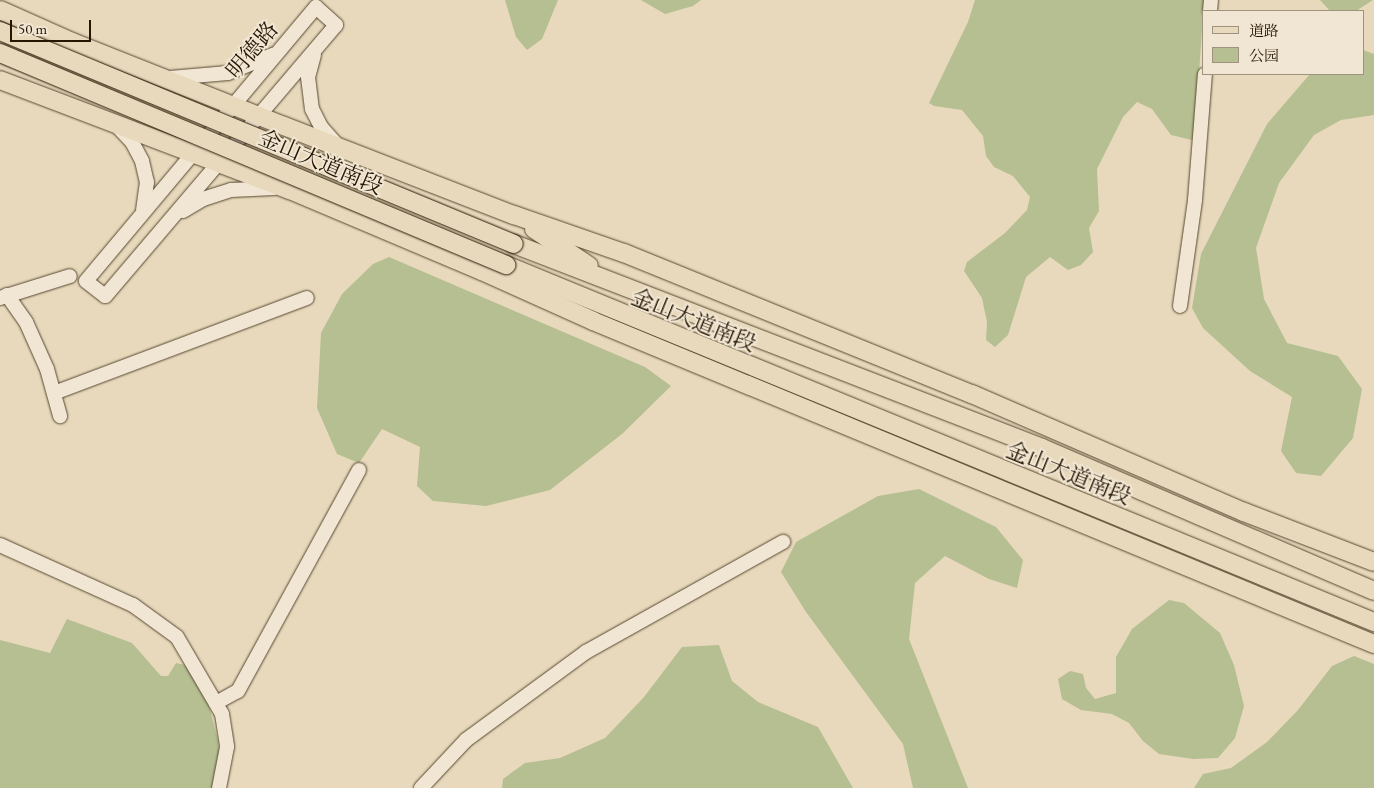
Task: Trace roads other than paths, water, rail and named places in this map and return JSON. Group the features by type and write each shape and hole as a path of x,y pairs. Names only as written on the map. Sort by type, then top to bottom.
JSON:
{"main road":[{"path":"0,10 258,116 514,215 624,253 972,394 1244,512 1374,562"},
{"name":"金山大道南段","path":"0,31 514,244 1094,470 1374,591"},
{"name":"金山大道南段","path":"0,52 611,310 1374,622"},
{"path":"0,80 216,164 290,190 482,270 592,321 1374,644"},
{"path":"514,215 619,286"},
{"path":"482,270 611,310"},
{"path":"1094,470 1244,512"},
{"path":"1078,502 1203,572"}],"street":[{"name":"明德路","path":"316,4 336,25 318,46 105,296 86,281 279,51 316,4"},
{"path":"318,46 308,77 311,103 321,127 343,149"},
{"path":"163,78 196,78 228,73 279,51"},
{"path":"1180,306 1195,200 1205,75"},
{"path":"116,126 132,142 144,166 147,193 142,214"},
{"path":"167,223 203,199 231,190 261,187 290,190"},
{"path":"60,416 54,393 26,322 3,296 70,276"},
{"path":"54,393 307,298"},
{"path":"216,703 238,690 359,470"},
{"path":"421,788 466,740 586,652 782,542"},
{"path":"0,545 133,605 165,626 176,637 222,714 227,747 219,788"}]}
